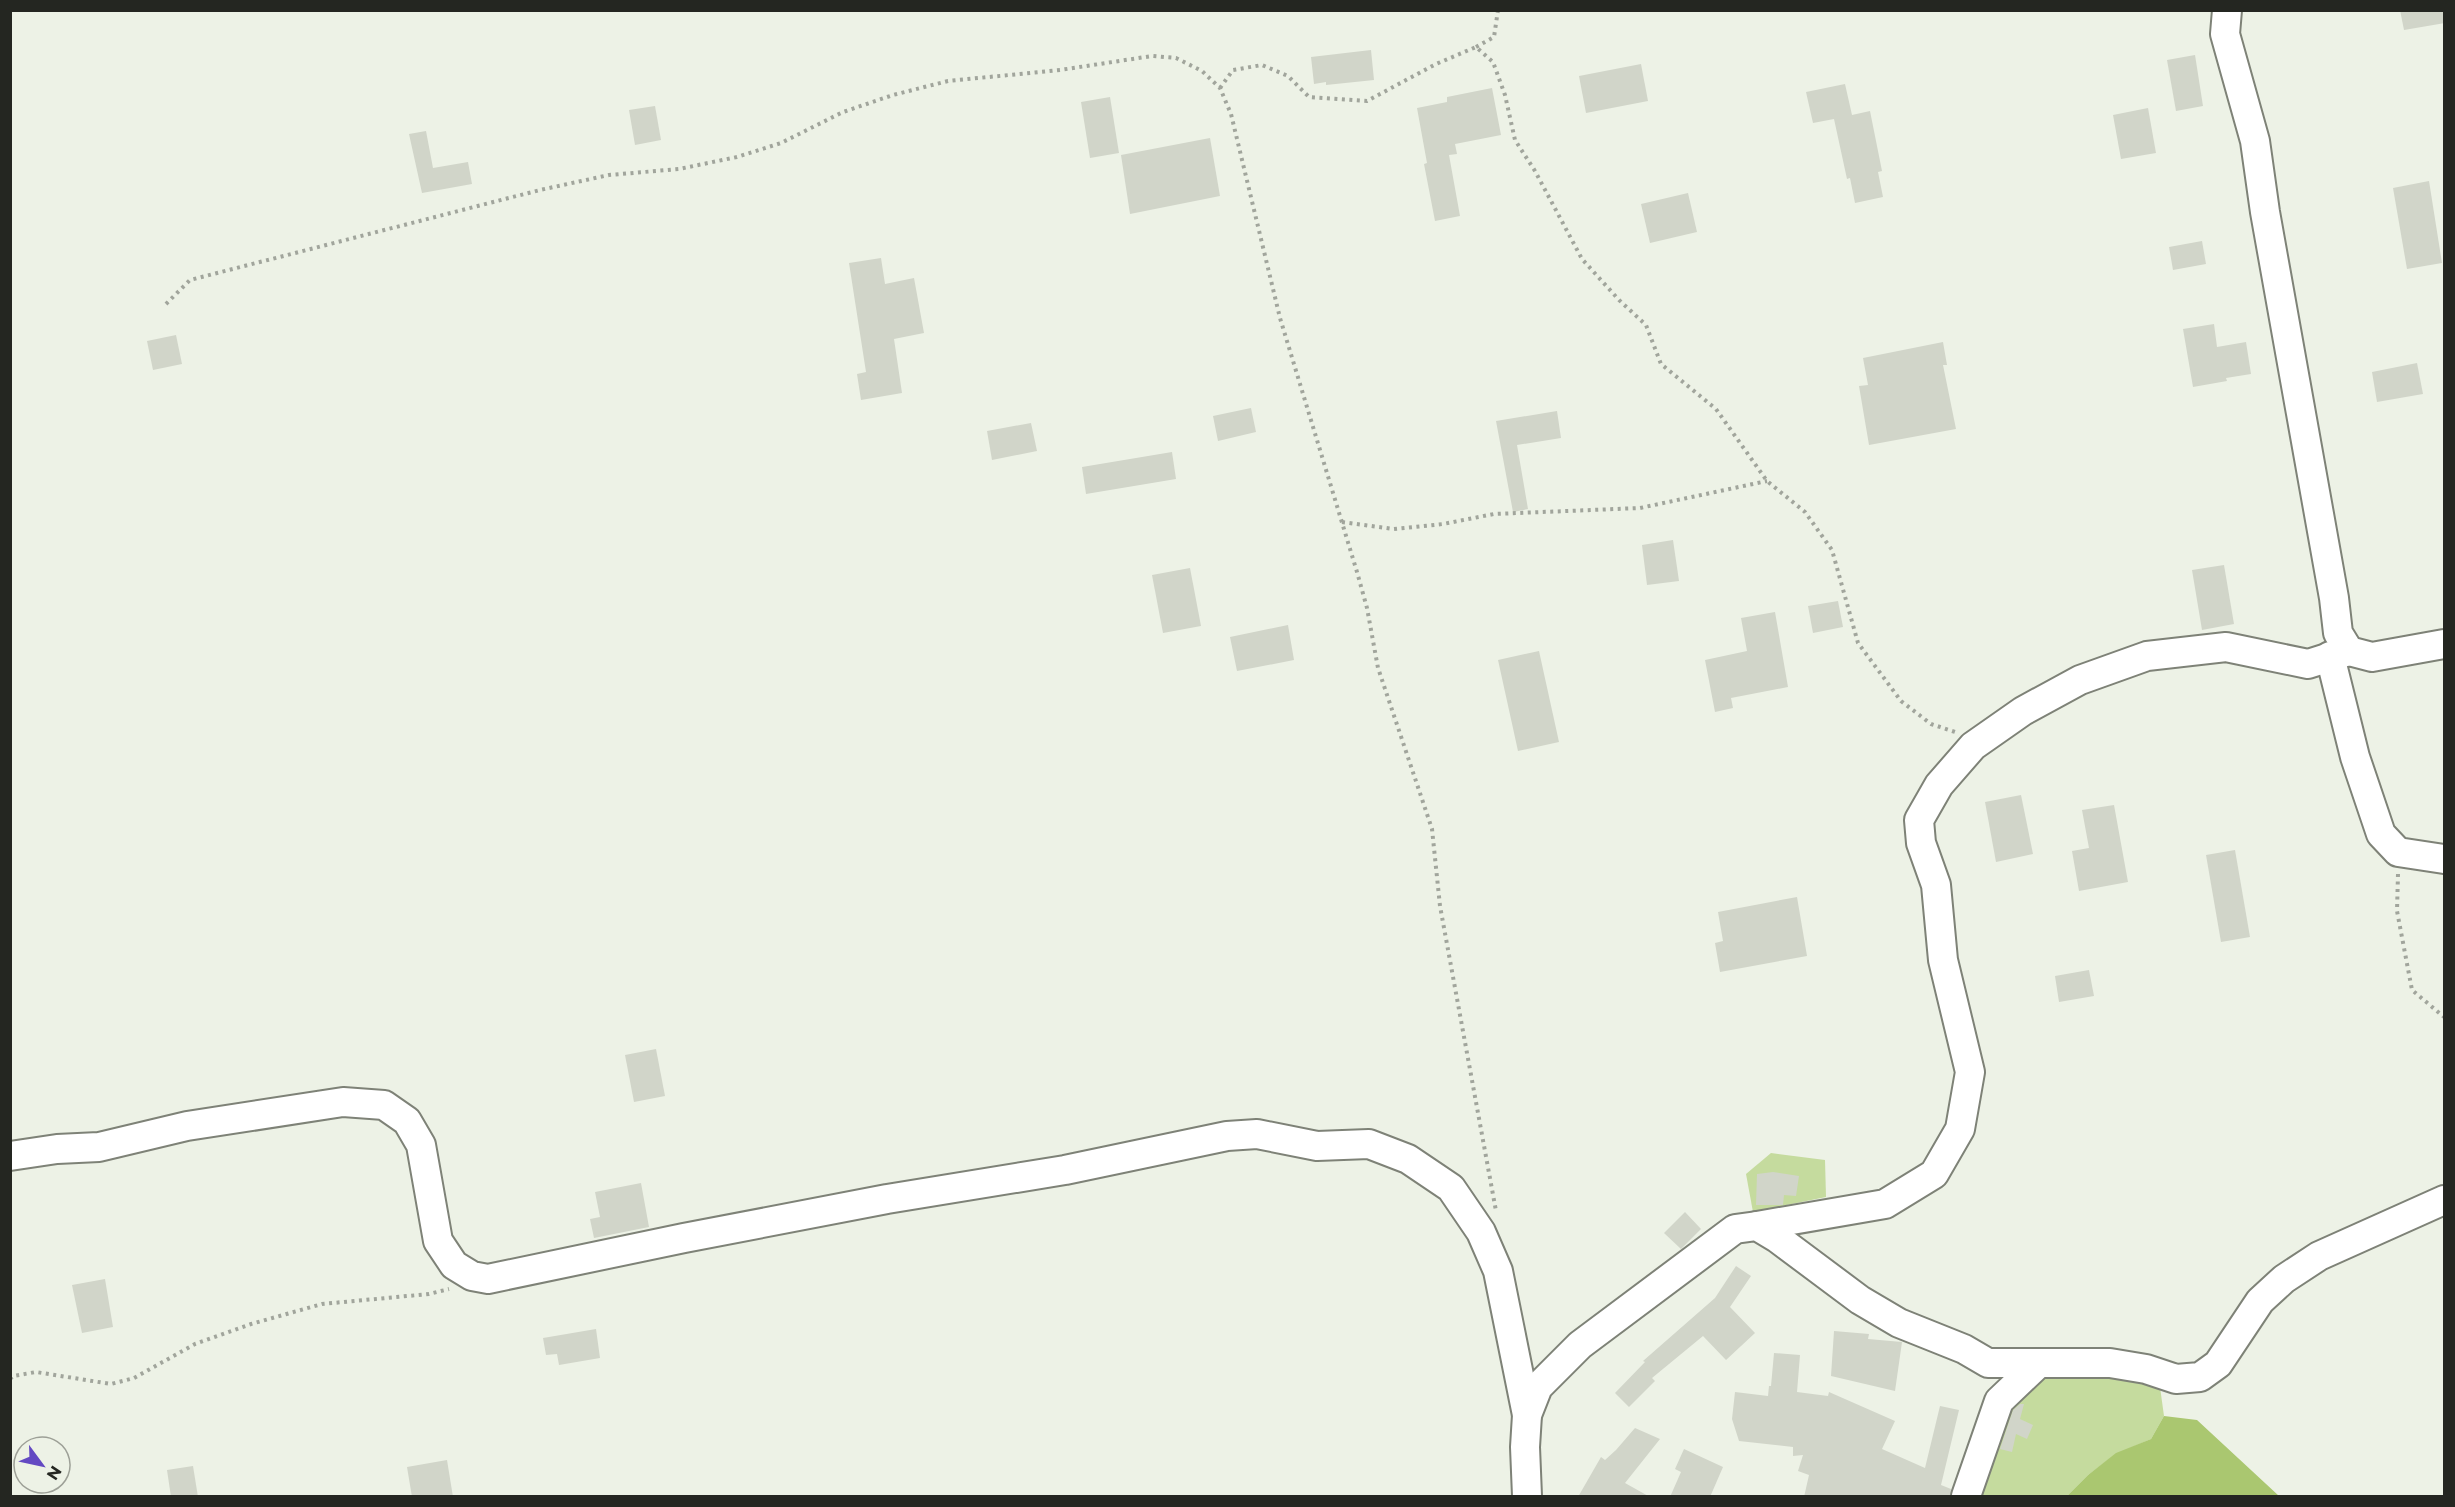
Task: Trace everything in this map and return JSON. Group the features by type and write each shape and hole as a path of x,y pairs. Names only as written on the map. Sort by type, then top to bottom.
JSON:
{"street":[{"path":"2227,10 2225,34 2255,141 2265,212 2334,598 2355,757 2381,834 2398,852 2445,859"},
{"path":"1527,1415 1539,1387 1550,1372 1580,1345 1735,1229 1885,1204 1934,1174 1960,1129 1970,1072 1943,960 1936,885 1920,843 1919,820 1939,785 1973,746 2023,711 2080,680 2147,656 2226,647 2308,664 2340,654 2372,657 2445,644"},
{"path":"10,1156 57,1149 99,1148 187,1126 343,1102 384,1105 407,1121 421,1145 438,1241 454,1265 472,1276 488,1279 695,1236 887,1199 1065,1170 1227,1136 1257,1134 1317,1146 1369,1144 1408,1159 1451,1188 1481,1232 1498,1271 1527,1415 1524,1447 1527,1497"},
{"path":"1757,1226 1777,1238 1860,1300 1899,1323 1964,1349 1988,1363 2110,1363 2146,1369 2176,1378 2200,1377 2218,1364 2260,1301 2284,1279 2319,1256 2445,1200"},
{"path":"1966,1497 1999,1401 2039,1363"}],"path":[{"path":"1220,88 1233,70 1262,65 1288,76 1308,97 1367,101 1436,64 1494,37 1498,10"},
{"path":"1476,47 1493,63 1506,95 1515,140 1535,171 1582,259 1619,300 1646,325 1661,364 1716,410 1767,482 1804,512 1832,550 1858,643 1901,701 1931,724 1981,740"},
{"path":"166,304 190,280 540,190 609,175 679,169 737,158 781,143 843,112 892,95 948,81 1060,70 1152,56 1176,58 1202,71 1220,88 1231,114 1280,318 1367,608 1378,668 1432,829 1440,906 1497,1215"},
{"path":"1342,522 1394,529 1443,524 1494,514 1640,508 1767,482"},
{"path":"2398,852 2397,911 2412,990 2445,1017"},
{"path":"10,1379 36,1372 111,1384 134,1378 195,1344 250,1324 322,1304 429,1294 488,1279"}],"green space":[{"path":"1771,1153 1825,1160 1826,1197 1753,1212 1746,1174"},
{"path":"2031,1370 2128,1374 2160,1387 2164,1416 2151,1439 2116,1454 2088,1475 2067,1496 1970,1496 2001,1395"},
{"path":"2164,1416 2197,1420 2279,1496 2067,1496 2088,1475 2116,1453 2151,1439"}],"building":[{"path":"2400,10 2445,10 2445,23 2404,30"},
{"path":"1371,50 1374,80 1314,84 1311,57"},
{"path":"2195,55 2203,106 2176,111 2167,60"},
{"path":"1641,64 1648,101 1586,113 1579,76"},
{"path":"1845,84 1852,115 1870,111 1882,171 1878,172 1883,197 1855,203 1850,178 1847,179 1834,119 1813,123 1806,92"},
{"path":"1492,88 1501,135 1455,144 1457,154 1449,155 1460,216 1435,221 1424,164 1427,163 1417,108 1447,102 1447,97"},
{"path":"1110,97 1119,153 1090,158 1081,102"},
{"path":"655,106 661,140 635,145 629,110"},
{"path":"2148,108 2156,153 2121,159 2113,115"},
{"path":"426,131 433,168 468,162 472,184 422,193 409,134"},
{"path":"1210,138 1220,196 1130,214 1121,155"},
{"path":"2429,181 2442,263 2407,269 2393,188"},
{"path":"1688,193 1697,232 1650,243 1641,204"},
{"path":"2202,241 2206,264 2173,270 2169,247"},
{"path":"881,258 885,284 914,278 924,333 894,339 902,393 861,400 857,374 866,372 849,263"},
{"path":"2214,324 2217,347 2246,342 2251,374 2193,387 2183,329"},
{"path":"176,335 182,364 153,370 147,341"},
{"path":"1943,342 1947,365 1943,365 1956,429 1869,445 1859,386 1868,385 1863,358"},
{"path":"2417,363 2423,394 2377,402 2372,372"},
{"path":"1251,408 1256,432 1218,441 1213,416"},
{"path":"1557,411 1561,438 1517,445 1528,509 1513,512 1496,421"},
{"path":"1031,423 1037,451 992,460 987,431"},
{"path":"1172,452 1176,479 1086,494 1082,467"},
{"path":"1673,540 1679,581 1647,585 1642,545"},
{"path":"2224,565 2234,624 2202,630 2192,570"},
{"path":"1190,568 1201,626 1163,633 1152,575"},
{"path":"1838,601 1843,627 1813,633 1808,606"},
{"path":"1775,612 1788,687 1731,698 1733,708 1715,712 1705,660 1747,651 1741,618"},
{"path":"1288,625 1294,660 1237,671 1230,637"},
{"path":"1539,651 1559,742 1518,751 1498,660"},
{"path":"2021,795 2033,854 1996,862 1985,802"},
{"path":"2114,805 2128,882 2079,891 2072,851 2089,848 2082,810"},
{"path":"2235,850 2250,937 2221,942 2206,855"},
{"path":"1797,897 1807,956 1720,972 1715,943 1723,941 1718,912"},
{"path":"2089,970 2094,996 2059,1002 2055,976"},
{"path":"656,1049 665,1096 634,1102 625,1055"},
{"path":"1773,1172 1799,1176 1796,1196 1784,1195 1783,1205 1756,1205 1757,1174"},
{"path":"641,1183 649,1227 594,1238 590,1219 600,1217 595,1192"},
{"path":"1685,1212 1701,1229 1681,1249 1664,1233"},
{"path":"1736,1266 1751,1276 1730,1307 1755,1333 1726,1360 1703,1336 1652,1378 1655,1381 1629,1407 1615,1393 1645,1362 1643,1361 1715,1298"},
{"path":"105,1279 113,1327 82,1333 72,1285"},
{"path":"596,1329 600,1358 559,1365 557,1354 546,1355 543,1338"},
{"path":"1834,1331 1869,1334 1868,1339 1902,1342 1895,1391 1831,1376"},
{"path":"1774,1353 1800,1355 1797,1392 1828,1396 1829,1392 1895,1421 1882,1449 1925,1468 1940,1406 1959,1410 1941,1485 1951,1489 1950,1497 1804,1497 1809,1475 1798,1471 1803,1455 1793,1456 1793,1447 1739,1441 1732,1419 1735,1392 1768,1396"},
{"path":"2020,1404 2024,1404 2020,1419 2033,1425 2027,1439 2016,1434 2012,1452 2000,1449 2013,1410"},
{"path":"1635,1428 1660,1439 1625,1483 1650,1497 1578,1497 1601,1457 1605,1460"},
{"path":"1684,1449 1723,1467 1710,1497 1670,1497 1681,1472 1675,1469"},
{"path":"447,1460 453,1497 412,1497 407,1467"},
{"path":"193,1466 198,1497 171,1497 167,1470"}]}
